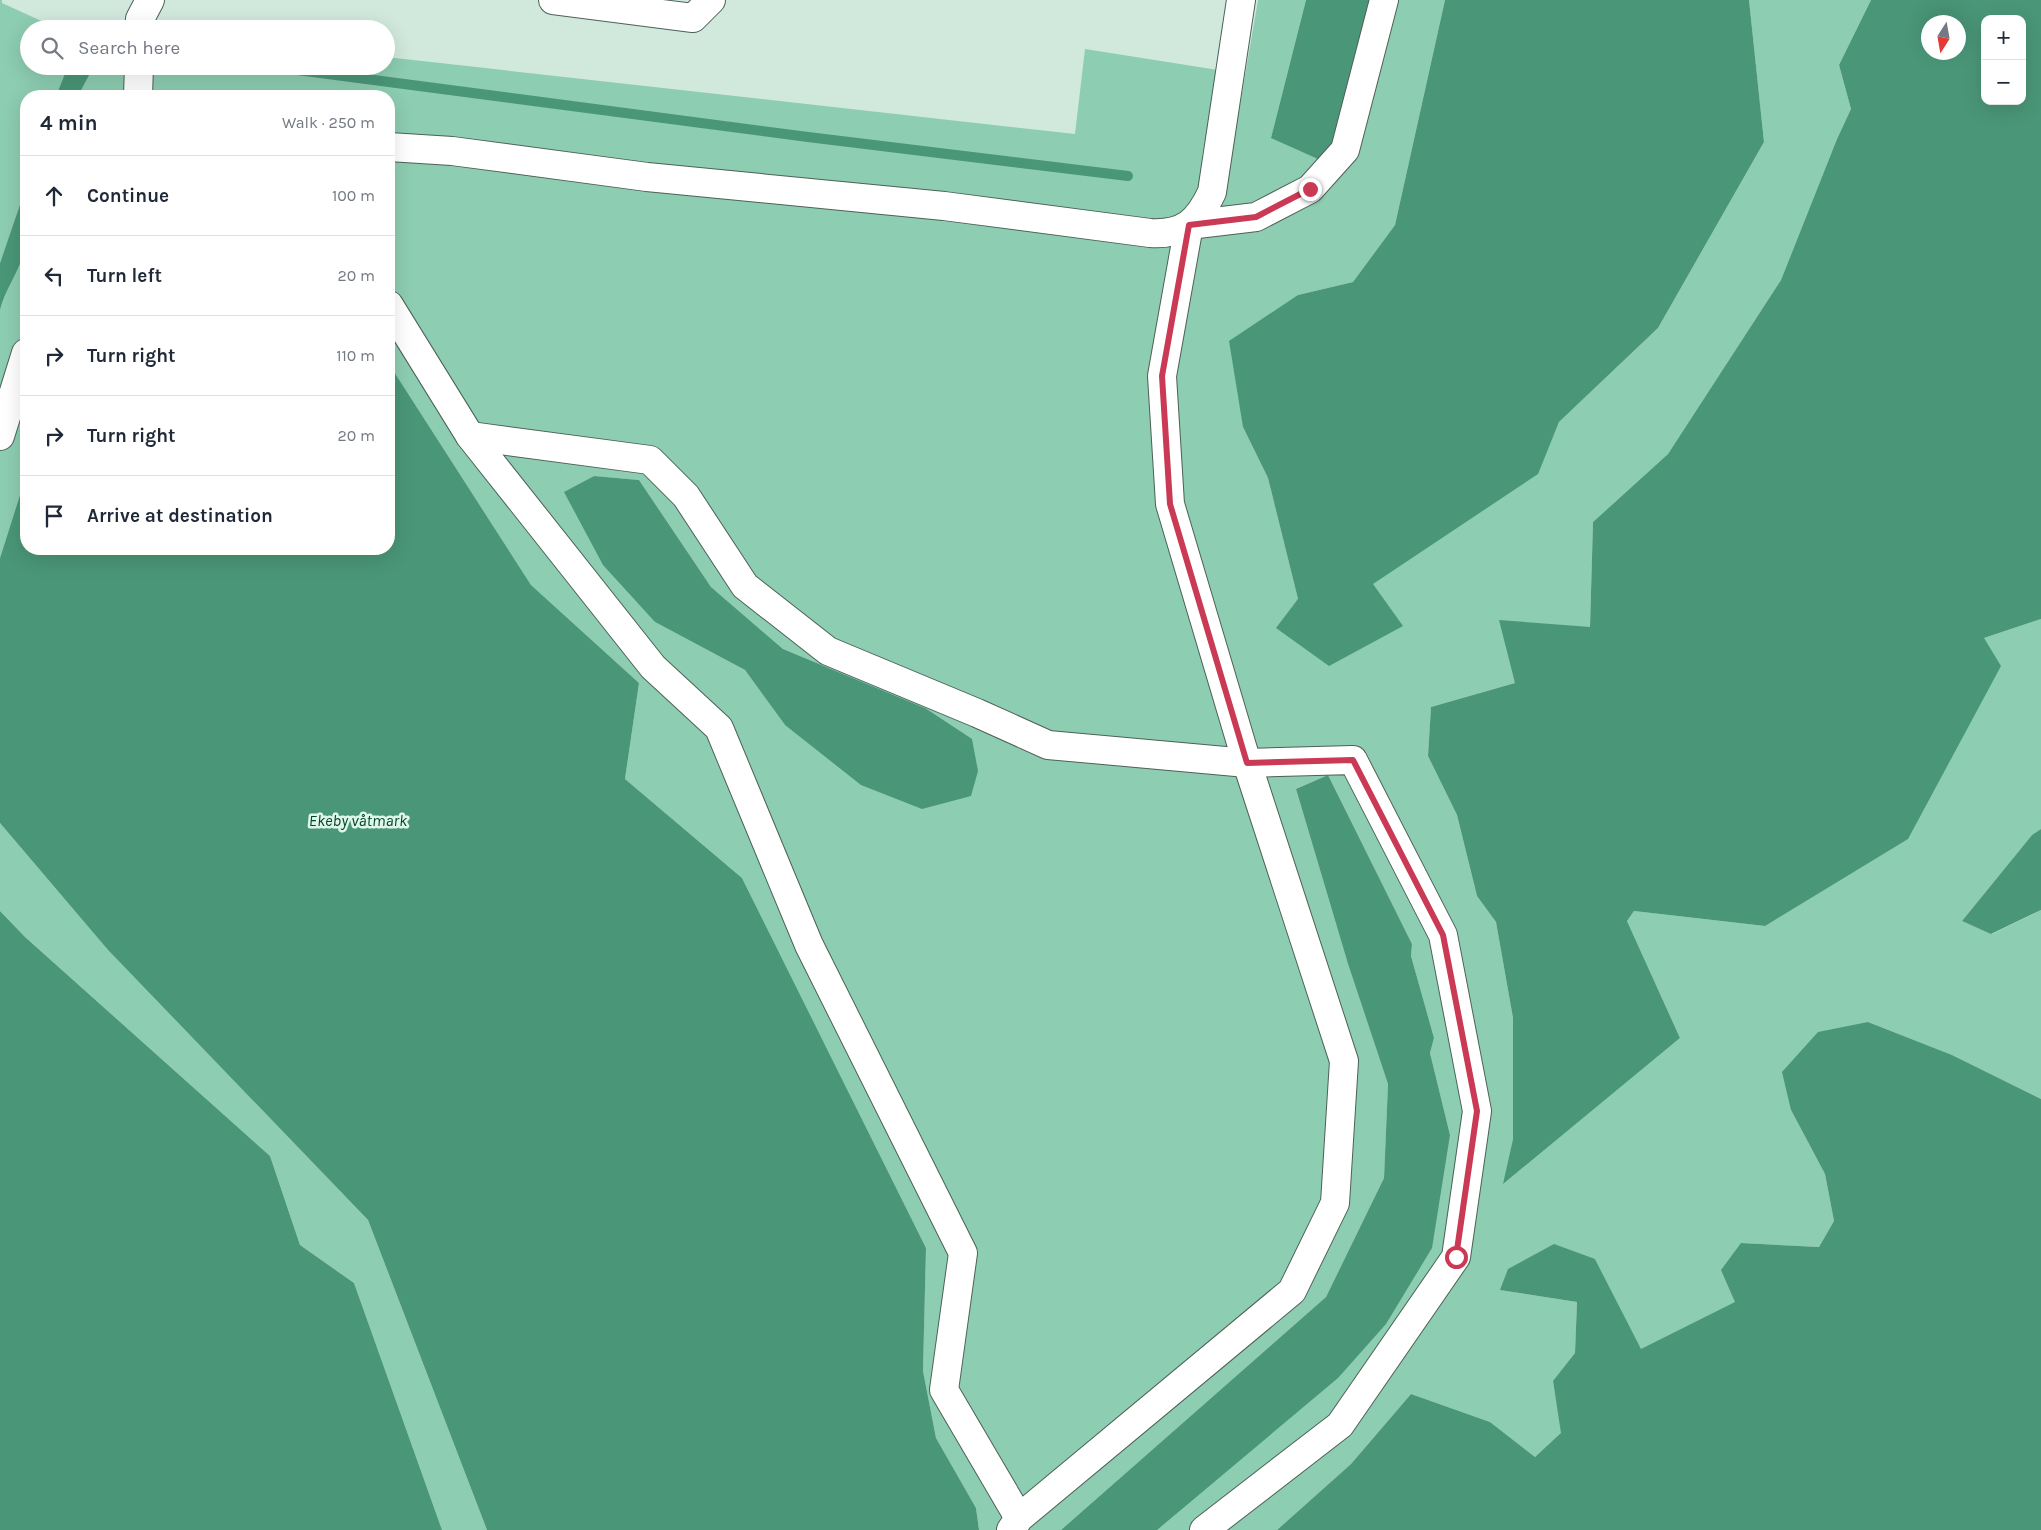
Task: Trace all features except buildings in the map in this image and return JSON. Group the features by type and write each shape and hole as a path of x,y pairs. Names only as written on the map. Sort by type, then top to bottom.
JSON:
{"lane":[{"path":"140,20 150,0"},
{"path":"554,0 694,18 711,0"},
{"path":"395,147 452,151 647,177 944,206 1150,233 1174,233 1189,225 1204,208 1212,192 1241,0"},
{"path":"1189,225 1256,217 1310,189 1345,150 1384,0"},
{"path":"138,90 139,75"},
{"path":"395,316 470,436 653,667 719,728 809,945 963,1253 944,1390 1015,1524 1292,1291 1335,1203 1344,1061 1247,763 1170,504 1162,376 1189,225"},
{"path":"0,436 20,372"},
{"path":"470,436 650,460 686,496 745,586 828,651 977,713 1048,745 1247,763 1353,760 1443,935 1477,1111 1456,1257 1340,1425 1204,1530"}],"shaded area":[{"path":"0,0 2,0 2,3 39,20 20,20 20,75 64,75 58,90 20,90 20,205 0,263"},
{"path":"1258,0 1306,0 1271,138 1370,0 1445,0 1395,225 1353,282 1298,295 1243,427 1268,478 1298,599 1372,584 1537,474 1559,422 1658,328 1764,142 1749,0 1871,0 1839,65 1851,109 1837,139 1781,280 1668,454 1593,522 1590,627 1515,683 1431,707 1428,756 1457,815 1477,896 1496,922 1513,1018 1513,1139 1504,1183 1680,1038 1627,921 1634,911 1765,926 1984,638 2041,619 2041,829 2032,835 1962,921 1992,934 2041,910 2041,1099 1952,1055 1868,1022 1791,1110 1825,1174 1834,1221 1819,1247 1741,1243 1736,1302 1641,1350 1595,1259 1501,1290 1577,1302 1575,1353 1553,1382 1562,1433 1535,1457 1490,1422 1411,1394 1351,1464 1277,1530 1157,1530 1450,1135 1430,1053 1434,1038 1411,956 1412,944 1328,775 1296,789 1348,964 1388,1084 1384,1178 1326,1297 1061,1530 979,1530 976,1508 936,1438 923,1371 926,1248 742,878 625,779 639,683 531,585 395,373 395,90 81,90 89,75 395,75 395,58 1075,134 1085,49 1218,70 1202,156 1232,151","holes":["594,476 639,480 711,587 783,649 925,708 785,725 745,670 655,622 565,492"]},
{"path":"20,261 20,495 0,558 0,310"},
{"path":"0,823 108,950 368,1220 487,1530 442,1530 354,1283 300,1245 270,1156 25,937 0,911"}],"water":[{"path":"1306,0 1370,0 1335,142 1318,159 1271,138"},
{"path":"1445,0 1749,0 1764,142 1658,328 1559,422 1538,474 1373,584 1403,626 1329,666 1276,628 1298,599 1268,478 1243,427 1229,341 1298,295 1353,282 1395,225"},
{"path":"1871,0 2041,0 2041,619 1984,638 2001,666 1908,839 1765,926 1634,911 1627,921 1680,1038 1503,1184 1513,1139 1513,1018 1496,922 1477,896 1457,815 1428,756 1431,707 1515,683 1499,620 1590,627 1593,522 1668,454 1781,280 1837,139 1851,109 1839,65"},
{"path":"64,75 89,75 81,90 58,90"},
{"path":"20,205 20,263 0,310 0,263"},
{"name":"Ekeby våtmark","path":"395,373 531,585 639,683 625,779 742,878 926,1248 923,1371 936,1438 976,1508 979,1530 487,1530 368,1220 108,950 0,823 0,558 20,495 20,555 395,555"},
{"path":"594,476 639,480 711,587 783,649 925,708 972,739 978,771 971,796 922,809 861,785 785,725 745,670 655,622 603,565 564,492"},
{"path":"1328,775 1412,944 1411,956 1434,1038 1430,1053 1450,1135 1432,1248 1386,1324 1338,1378 1157,1530 1061,1530 1326,1297 1384,1178 1388,1084 1348,964 1296,789"},
{"path":"2041,829 2041,910 1991,934 1962,921 2032,835"},
{"path":"0,911 25,937 270,1156 300,1245 354,1283 442,1530 0,1530"},
{"path":"1868,1022 1952,1055 2041,1099 2041,1530 1277,1530 1351,1464 1411,1394 1490,1422 1535,1457 1561,1433 1553,1381 1575,1353 1577,1302 1500,1290 1508,1269 1554,1244 1595,1259 1641,1349 1735,1302 1721,1270 1741,1243 1819,1247 1834,1221 1825,1174 1791,1110 1782,1072 1818,1032"}],"waterway":[{"path":"336,75 808,137 1128,176"}],"route":[{"path":"1310,189 1256,217 1189,225 1162,376 1170,504 1247,763 1353,760 1443,935 1477,1111 1456,1257"}]}
